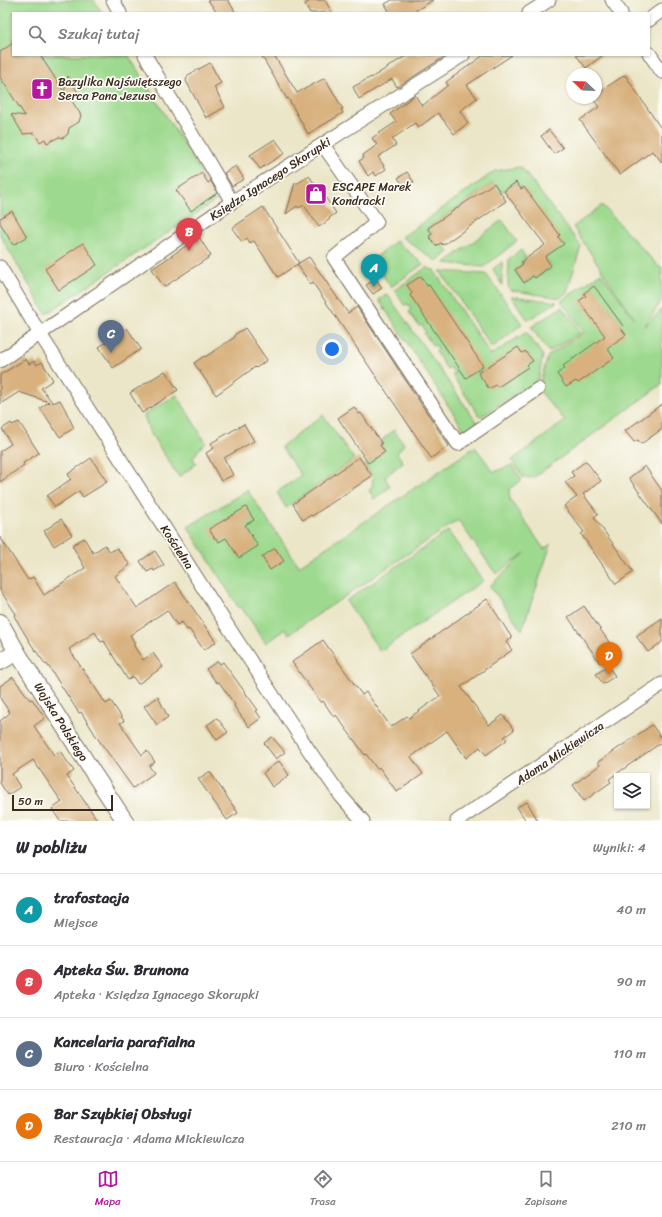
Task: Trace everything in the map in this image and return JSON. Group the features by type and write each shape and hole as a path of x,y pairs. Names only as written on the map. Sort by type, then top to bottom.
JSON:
{"street":[{"path":"113,0 119,12"},
{"path":"531,12 549,0"},
{"path":"612,0 620,12"},
{"path":"650,19 662,10"},
{"path":"650,54 662,72"},
{"path":"146,56 232,202"},
{"name":"Księdza Ignacego Skorupki","path":"0,361 232,202 461,56"},
{"path":"323,145 378,222 334,258 458,444 538,389"},
{"name":"Kościelna","path":"0,267 40,334 240,646 310,752 342,796 363,821"},
{"name":"Wojska Polskiego","path":"0,622 17,652 125,821"},
{"path":"0,662 17,652"},
{"name":"Adama Mickiewicza","path":"457,821 662,684"}],"green space":[{"path":"0,0 94,0 101,12 12,12 12,56 129,56 218,199 46,314 0,235"},
{"path":"521,167 581,246 567,292 560,298 510,290 508,286 509,259 521,250 526,258 521,262 523,264 515,270 524,283 533,276 535,278 551,266 545,257 563,244 516,182 500,193 493,183 428,228 432,234 429,236 436,246 441,243 449,252 436,261 402,237 495,171"},
{"path":"602,205 659,267 662,267 662,300 644,327 662,309 662,384 533,478 523,477 512,460 565,421 538,389 548,356 584,332 561,301 601,273 634,318 573,227"},
{"path":"502,220 517,241 484,267 445,263"},
{"path":"396,241 423,264 391,287 372,260"},
{"path":"502,262 502,285 493,269"},
{"path":"427,267 431,270 433,269 491,355 527,333 543,356 538,381 480,417 452,375 455,374 450,367 447,369 436,352 438,349 436,345 433,346 424,333 426,332 422,325 419,326 409,312 411,309 408,304 404,305 395,290"},
{"path":"440,271 486,274 522,324 492,348"},
{"path":"387,294 480,427 465,431 379,300"},
{"path":"511,296 557,302 528,320"},
{"path":"562,307 581,332 549,352 531,327"},
{"path":"177,395 206,443 200,448 193,458 196,464 179,477 149,431 144,415"},
{"path":"323,415 354,459 286,508 277,492 301,475 281,447"},
{"path":"394,430 404,444 397,453 403,462 385,477 390,487 374,499 369,490 372,487 373,477 365,465 384,452 380,445 383,439"},
{"path":"475,447 494,472 512,465 522,480 509,489 510,500 544,549 551,544 522,630 490,586 525,553 496,574 458,520 289,634 285,629 266,643 241,607 239,608 188,527 247,490 299,566"},
{"path":"448,531 483,581 380,651 346,601"}],"building":[{"path":"208,0 228,0 235,12 216,12"},
{"path":"312,0 325,0 331,12 309,12 305,4"},
{"path":"392,0 433,0 414,12 389,12 385,4"},
{"name":"Bazylika Najświętszego Serca Pana Jezusa","path":"12,44 12,56 41,56 64,92 68,76 80,96 68,95 81,115 79,122 69,128 68,134 63,138 59,137 47,143 45,139 40,142 34,133 23,134 11,114 25,116 0,77 0,52"},
{"path":"262,56 275,56 297,93 325,78 343,109 341,109 343,113 308,134 288,98 287,99"},
{"path":"405,56 445,56 397,87 392,79 359,99 353,87 371,78"},
{"path":"483,56 510,56 467,85 477,98 460,111 468,123 454,134 438,113 418,128 415,123 392,139 396,145 378,157 386,169 376,176 373,172 368,176 359,161 364,158 363,155 377,145 372,138 396,122 390,114 415,95 422,106 448,85 446,82"},
{"path":"577,56 602,56 586,68"},
{"path":"210,63 221,83 214,87 225,107 206,118 186,81 188,75"},
{"path":"625,75 662,130 662,163 652,151 620,175 580,120 599,107 597,104 602,104 602,91"},
{"path":"549,130 563,148 554,154 541,136"},
{"path":"275,139 285,153 260,169 250,155"},
{"path":"236,166 244,179 232,186 224,173"},
{"path":"407,172 414,182 405,187 398,178"},
{"path":"202,173 208,183 211,181 217,193 191,211 176,190"},
{"path":"309,176 322,194 325,194 325,197 336,213 319,227 304,205 299,208 297,206 286,214 295,183 298,183"},
{"path":"516,182 521,189 524,187 560,235 558,237 564,244 545,257 551,266 535,278 533,276 524,283 515,270 523,264 521,262 545,245 504,191"},
{"path":"494,183 506,201 443,245 441,243 436,246 429,236 432,234 428,228"},
{"path":"263,207 299,263 278,277 254,241 250,243 247,238 242,242 232,228"},
{"path":"12,211 27,237 13,245 0,223 0,218"},
{"path":"199,237 211,256 164,287 152,269"},
{"path":"83,243 97,265 59,290 45,269"},
{"path":"309,257 348,313 357,307 449,446 431,458 313,283 311,285 297,264"},
{"path":"421,276 427,286 429,285 483,366 466,378 410,295 412,293 407,285"},
{"path":"376,279 382,288 373,294 366,285"},
{"path":"594,286 623,326 621,328 626,335 607,348 614,358 578,383 576,381 566,387 557,374 565,368 563,366 605,336 579,301 586,296 584,293"},
{"path":"127,328 141,349 113,368 99,347"},
{"path":"245,328 267,360 216,395 194,363 235,337 234,335"},
{"path":"518,347 522,353 525,351 533,361 527,365 528,367 498,387 496,385 489,389 478,373"},
{"path":"26,359 29,364 34,361 37,365 42,362 53,380 41,388 53,403 60,400 74,428 60,437 40,408 49,402 19,392 0,404 0,375"},
{"path":"165,371 178,390 142,413 130,393"},
{"path":"662,404 662,429 641,444 638,440 634,442 625,431"},
{"path":"354,407 359,414 361,413 382,444 380,445 385,452 368,463 338,418"},
{"path":"19,422 39,453 23,463 24,465 0,482 0,451 11,444 2,429 11,423 12,425"},
{"path":"244,424 254,441 224,458 233,475 221,481 206,453 214,448 211,443"},
{"path":"359,457 372,476 312,516 311,515 303,520 293,504"},
{"path":"91,458 107,482 83,497 79,491 55,507 47,496 71,479 68,474"},
{"path":"586,461 601,481 583,494 598,514 594,517 633,572 616,584 581,534 584,532 564,506 577,497 565,482 574,476 571,472"},
{"path":"645,466 662,491 662,524 629,478"},
{"path":"246,507 254,520 245,525 258,546 239,558 226,538 219,542 216,538 215,539 209,529"},
{"path":"61,519 72,535 54,546 44,531"},
{"path":"0,537 28,580 33,577 44,595 85,568 72,545 84,538 93,553 105,545 110,552 117,548 130,565 115,576 137,608 175,582 216,642 204,650 189,629 187,630 182,622 177,625 167,610 130,635 134,642 134,646 143,660 153,653 163,667 138,684 133,677 128,680 104,641 101,642 95,632 69,649 106,704 111,701 124,721 120,723 142,755 147,751 155,762 149,766 154,773 133,788 98,739 81,712 79,713 47,664 46,665 31,644 14,616 16,614 0,590"},
{"path":"275,548 284,561 270,570 262,557"},
{"path":"155,551 164,565 154,571 153,569 147,572 140,561"},
{"path":"487,599 512,638 506,642 512,650 461,687 489,725 503,715 514,730 504,737 507,740 486,755 480,747 466,758 447,731 411,757 423,774 397,792 379,767 377,769 366,754 365,755 336,715 334,717 323,701 321,703 292,662 323,640 362,695 366,692 391,727 407,716 409,718 440,696 410,654"},
{"path":"584,606 616,652 600,663 568,617"},
{"path":"662,618 662,642 648,652 636,636"},
{"path":"218,661 220,664 223,662 258,710 256,711 261,718 249,727 219,682 217,683 206,669"},
{"path":"608,666 615,676 603,684 596,674"},
{"path":"13,677 30,700 32,699 45,718 34,726 54,755 60,751 74,771 67,776 98,821 60,821 52,809 62,802 33,760 12,774 20,787 8,795 0,783 0,721 10,713 0,698 0,686"},
{"path":"158,697 168,717 157,725 144,706"},
{"path":"217,718 228,732 217,740 207,725"},
{"path":"652,725 662,739 662,742 618,773 614,773 614,776 609,779 611,782 584,801 573,785 600,765 598,762"},
{"path":"272,737 285,752 276,759 264,743"},
{"path":"279,761 289,775 272,787 263,773"},
{"path":"209,772 238,813 227,820 198,779"},
{"path":"527,802 538,821 526,821 517,807"}],"place":[{"name":"Bazylika Najświętszego Serca Pana Jezusa","path":"42,89"},
{"name":"ESCAPE Marek Kondracki","path":"316,194"},
{"name":"Apteka Św. Brunona","path":"189,251"},
{"name":"trafostacja","path":"374,287"},
{"name":"Kancelaria parafialna","path":"111,353"},
{"name":"Bar Szybkiej Obsługi","path":"609,675"}]}
